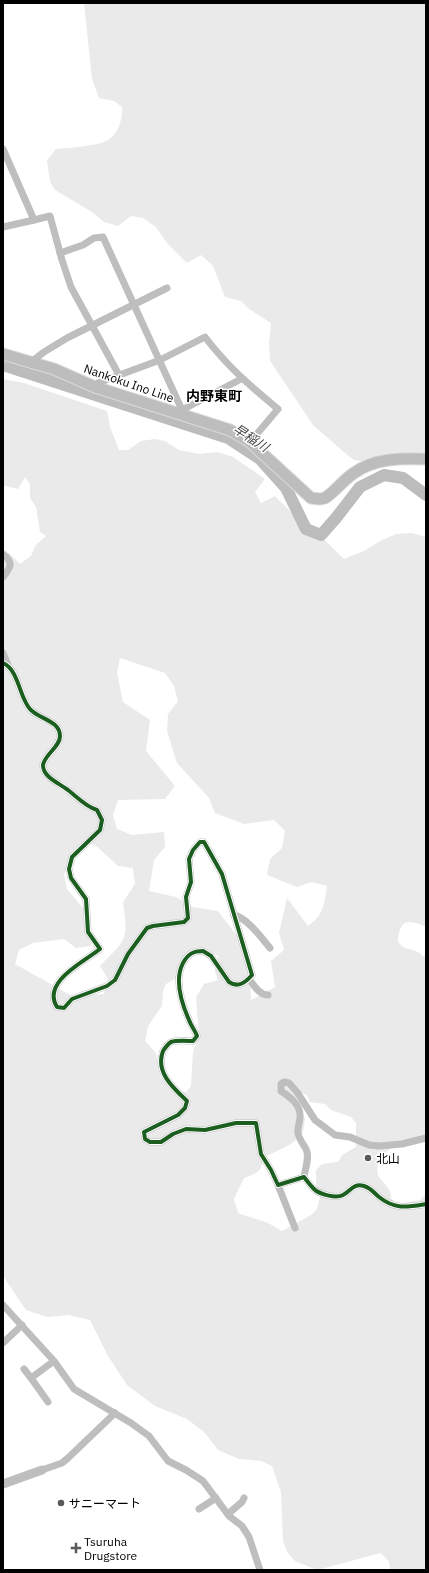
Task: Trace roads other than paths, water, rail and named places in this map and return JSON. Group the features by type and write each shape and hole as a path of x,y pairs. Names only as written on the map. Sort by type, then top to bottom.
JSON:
{"main road":[{"name":"Nankoku Ino Line","path":"3,354 54,369 95,387 182,412 230,430 250,442 311,498 320,499 332,493 345,480 360,469 378,462 399,458 426,459"}],"street":[{"path":"3,149 34,220"},
{"path":"3,227 50,216 60,253 72,287 119,375"},
{"path":"60,253 83,245 94,238 104,237 182,412 241,379"},
{"path":"31,362 67,338 167,288"},
{"path":"95,387 98,383 160,360 205,337 221,358 241,379 278,409 250,442"},
{"path":"3,554 9,559 11,564 10,569 3,577"},
{"path":"3,653 5,664 12,672 30,710 52,722 58,729 60,736 59,742 43,764 47,776 68,790 91,809 98,810 102,820 100,830 72,857 69,869 71,878 86,899 88,932 100,949 62,977 55,988 54,1002 57,1007 64,1008 72,999 107,986 115,980 128,954 147,928 184,922 188,918 186,897 192,882 190,858 193,850 200,842 204,842 222,874 252,975 247,981 238,985 229,982 211,956 203,950 195,951 187,956 180,969 178,980 182,1000 189,1020 195,1030 196,1036 193,1041 172,1042 165,1047 161,1057 163,1072 168,1082 187,1101 185,1108 178,1115 144,1132 146,1139 150,1142 161,1142 173,1134 186,1129 205,1130 236,1123 256,1123 261,1154 278,1185 294,1228"},
{"path":"234,915 240,917 254,929 270,948"},
{"path":"249,979 260,993 268,996"},
{"path":"304,1177 307,1151 300,1139 298,1130 301,1117 299,1109 294,1102 281,1091 281,1084 284,1082 288,1083 297,1092 315,1120 335,1135 350,1137 369,1145 379,1146 402,1144 426,1138"},
{"path":"278,1185 304,1177"},
{"path":"304,1177 315,1190 323,1194 339,1197 355,1186 363,1186 371,1189 386,1202 402,1208 426,1204"},
{"path":"3,1305 54,1361 74,1389 149,1436 168,1461 203,1481 228,1514 242,1526 250,1537 260,1570"},
{"path":"3,1343 22,1325"},
{"path":"31,1378 54,1361"},
{"path":"24,1369 48,1402"},
{"path":"3,1484 62,1463 114,1413"},
{"path":"199,1509 216,1498"},
{"path":"228,1514 240,1504 244,1498"}],"waterway":[{"name":"早稲川","path":"3,365 228,438 260,459 286,488 306,529 321,535 360,487 384,475 403,478 426,495"}],"place":[{"name":"北山","path":"368,1158"},
{"name":"サニーマート","path":"61,1503"},
{"name":"Tsuruha Drugstore","path":"76,1548"}],"district":[{"name":"内野東町","path":"214,396"}]}
